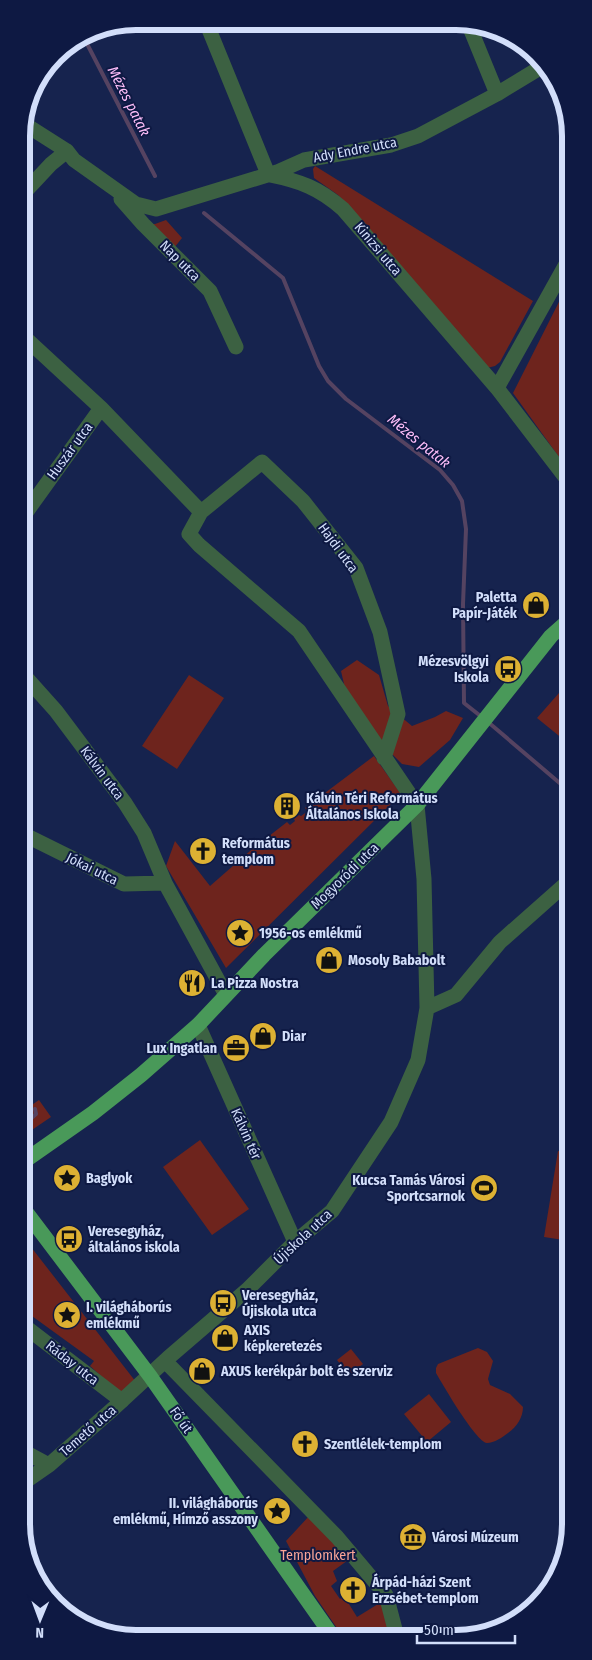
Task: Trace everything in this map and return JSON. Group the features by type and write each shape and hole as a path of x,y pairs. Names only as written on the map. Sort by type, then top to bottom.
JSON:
{"main road":[{"name":"Mogyoródi utca","path":"30,1157 93,1113 141,1075 198,1025 270,948 417,805 551,636 562,626"},
{"name":"Fő út","path":"30,1217 150,1376 329,1630"}],"street":[{"path":"209,30 268,174"},
{"path":"471,31 497,94"},
{"name":"Ady Endre utca","path":"156,209 277,172 304,160 391,145 418,136 497,94 538,69"},
{"name":"Nap utca","path":"30,128 67,152 74,160 136,204 156,209"},
{"path":"30,186 51,164 67,152"},
{"name":"Kinizsi utca","path":"268,174 298,181 319,192 343,209 497,388 562,473"},
{"name":"Nap utca","path":"109,185 142,224 210,291 236,347"},
{"path":"497,388 562,272"},
{"path":"30,342 101,408 201,512"},
{"name":"Huszár utca","path":"30,507 101,408"},
{"name":"Hajdi utca","path":"384,758 398,714 380,632 356,568 303,501 262,462 201,512 189,534 199,545 299,631 384,758 417,805"},
{"name":"Kálvin utca","path":"30,682 56,711 125,803 144,833 165,883"},
{"name":"Újiskola utca","path":"150,1376 247,1290 295,1242 332,1211 391,1122 418,1060 427,1008 424,879 417,805"},
{"name":"Jókai utca","path":"30,838 124,884 165,883"},
{"path":"165,883 226,996"},
{"path":"427,1008 456,995 500,942 562,887"},
{"name":"Kálvin tér","path":"198,1025 295,1242"},
{"name":"Ráday utca","path":"30,1330 122,1401"},
{"name":"Fő út","path":"165,1361 337,1537 386,1595 395,1630"},
{"name":"Temető utca","path":"30,1479 49,1465 150,1376"},
{"path":"30,1455 49,1465"}],"green space":[{"path":"315,166 533,301 500,362 495,366 487,368 352,210 338,195 314,178 313,169"},
{"path":"166,220 182,238 174,248 147,224 155,224"},
{"path":"562,296 562,461 513,393"},
{"path":"357,660 379,675 388,706 412,726 446,711 463,718 450,740 419,767 402,764 372,734 347,697 341,671"},
{"path":"189,675 224,698 177,769 142,746"},
{"path":"559,693 562,696 562,738 537,718"},
{"path":"374,756 401,794 226,968 166,866 175,841 210,886 250,851 287,822 290,825 299,815 301,816 308,811 305,808"},
{"path":"39,1100 51,1117 30,1131 30,1106"},
{"path":"200,1140 249,1209 212,1235 163,1167"},
{"path":"558,1151 562,1152 562,1240 544,1237"},
{"path":"30,1248 136,1382 122,1395 90,1366 94,1361 30,1315"},
{"path":"478,1348 487,1352 493,1361 488,1379 490,1385 510,1394 523,1407 521,1418 514,1428 501,1438 490,1443 482,1440 475,1433 436,1373 438,1364"},
{"path":"351,1349 363,1364 349,1375 337,1360"},
{"path":"429,1394 451,1422 427,1442 404,1414"},
{"name":"Templomkert","path":"310,1515 351,1558 333,1571 337,1581 331,1586 340,1599 344,1596 357,1617 383,1601 389,1630 338,1630 315,1596 286,1541"}],"waterway":[{"name":"Mézes patak","path":"86,42 155,176"},
{"name":"Mézes patak","path":"204,213 283,278 319,366 328,381 346,399 440,470 453,485 462,501 466,529 463,604 464,703 483,718"},
{"name":"Mézes patak","path":"488,722 562,785"},
{"path":"30,1120 36,1114 35,1109"}],"place":[{"name":"Paletta Papír-Játék","path":"536,605"},
{"name":"Mézesvölgyi Iskola","path":"508,669"},
{"name":"Kálvin Téri Református Általános Iskola","path":"287,806"},
{"name":"Református templom","path":"203,851"},
{"name":"1956-os emlékmű","path":"240,933"},
{"name":"Mosoly Bababolt","path":"329,960"},
{"name":"La Pizza Nostra","path":"192,983"},
{"name":"Diar","path":"263,1036"},
{"name":"Lux Ingatlan","path":"236,1048"},
{"name":"Baglyok","path":"67,1178"},
{"name":"Kucsa Tamás Városi Sportcsarnok","path":"484,1188"},
{"name":"Veresegyház, általános iskola","path":"69,1239"},
{"name":"Veresegyház, Újiskola utca","path":"223,1303"},
{"name":"I. világháborús emlékmű","path":"67,1315"},
{"name":"AXIS képkeretezés","path":"225,1338"},
{"name":"AXUS kerékpár bolt és szerviz","path":"202,1371"},
{"name":"Szentlélek-templom","path":"305,1444"},
{"name":"II. világháborús emlékmű, Hímző asszony","path":"277,1511"},
{"name":"Városi Múzeum","path":"413,1537"},
{"name":"Árpád-házi Szent Erzsébet-templom","path":"353,1590"}]}
